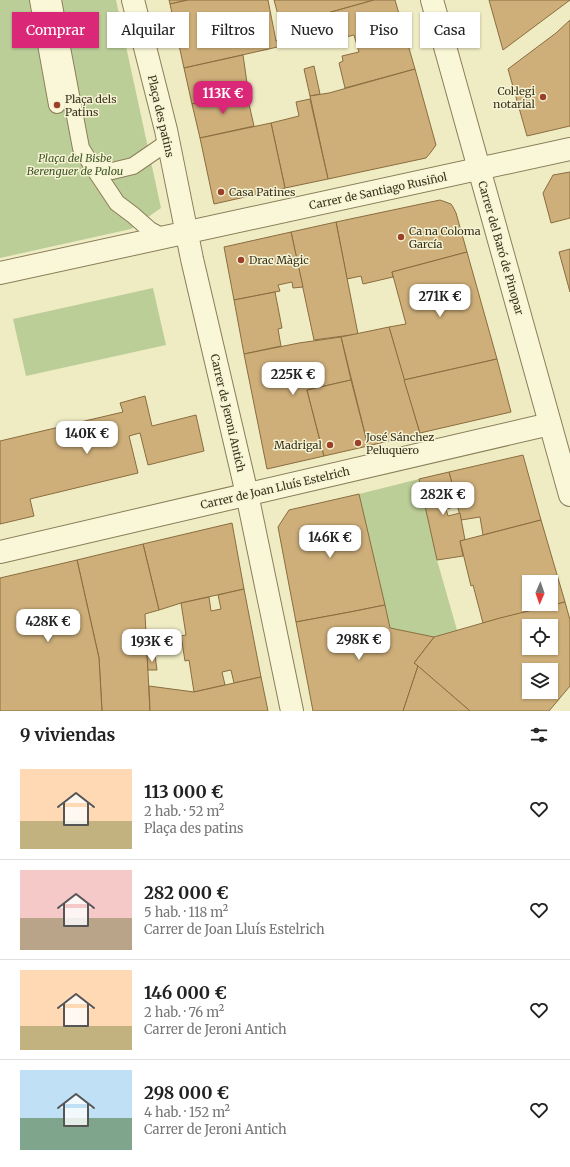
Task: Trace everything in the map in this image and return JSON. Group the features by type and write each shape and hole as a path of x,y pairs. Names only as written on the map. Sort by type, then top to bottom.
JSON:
{"street":[{"name":"Plaça des patins","path":"133,0 168,142 187,232"},
{"name":"Carrer del Baró de Pinopar","path":"432,0 570,495"},
{"name":"Carrer de Santiago Rusiñol","path":"187,232 570,149"},
{"path":"0,273 187,232"},
{"name":"Carrer de Jeroni Antich","path":"187,232 247,494 292,711"},
{"name":"Carrer de Joan Lluís Estelrich","path":"0,552 550,424"}],"lane":[{"path":"38,0 57,104"},
{"path":"53,0 81,148 117,203 134,215 150,230 163,237"},
{"path":"91,164 112,171 132,166 168,142"}],"green space":[{"name":"Plaça del Bisbe Berenguer de Palou","path":"0,0 116,0 119,12 107,12 107,48 126,48 161,208 131,229 0,258"},
{"path":"153,288 166,345 26,376 13,319"},
{"path":"419,479 437,560 457,630 434,637 390,628 359,494"}],"building":[{"path":"169,0 188,0 170,4"},
{"path":"188,0 268,0 277,41 277,47 184,68 180,48 189,48 189,12 172,12 170,4"},
{"path":"274,0 374,0 331,12 277,12"},
{"path":"374,0 395,0 398,12 356,12 356,42 354,35 348,36 348,12 331,12"},
{"path":"489,0 570,0 503,50"},
{"name":"Col·legi notarial","path":"570,20 570,126 527,136 508,69 556,33"},
{"path":"358,48 409,48 415,69 345,88 339,63 343,61 342,56 359,52"},
{"path":"243,55 248,90 192,104 184,68"},
{"path":"314,66 320,94 310,96 304,69"},
{"path":"415,69 436,145 431,152 426,158 328,179 310,96 329,93"},
{"path":"246,91 254,126 200,138 192,104"},
{"path":"310,99 328,179 285,188 271,123 299,116 296,102"},
{"path":"271,123 285,188 214,204 200,138"},
{"path":"570,172 570,218 551,223 543,193 553,175"},
{"name":"Ca na Coloma García","path":"440,200 451,204 453,207 467,252 392,272 393,277 363,284 361,276 347,279 336,222"},
{"path":"336,222 358,334 314,340 291,232"},
{"path":"291,232 303,287 293,288 292,282 278,285 280,291 234,300 224,247"},
{"path":"570,249 570,292 559,252"},
{"path":"467,252 497,359 404,380 389,327 406,324 392,272"},
{"path":"275,292 282,328 278,329 281,346 244,354 234,300"},
{"path":"389,327 420,433 368,446 341,337"},
{"path":"341,337 351,380 307,390 324,456 267,469 244,354 299,343"},
{"path":"497,359 511,412 420,433 404,380"},
{"path":"351,380 368,446 324,456 307,390"},
{"path":"145,396 152,426 196,415 204,451 148,465 140,433 129,436 138,473 30,499 34,516 0,524 0,441 123,412 120,403"},
{"path":"523,455 541,520 483,535 480,517 461,520 449,472"},
{"path":"449,472 458,506 446,509 448,516 460,513 465,540 460,541 463,556 437,560 419,479"},
{"path":"359,494 385,605 296,622 278,527 289,510"},
{"path":"541,520 557,575 522,575 522,611 530,611 483,623 473,585 471,586 460,541"},
{"path":"232,523 244,589 181,603 159,610 143,544"},
{"path":"143,544 159,610 145,614 150,711 102,711 99,658 77,560"},
{"path":"77,560 99,658 102,711 0,711 0,578"},
{"path":"558,578 565,602 558,604"},
{"path":"244,589 261,677 234,683 231,670 222,672 225,685 194,692 189,660 185,661 181,636 186,635 181,603 209,597 211,611 221,609 218,595"},
{"path":"565,602 570,620 570,686 549,711 470,711 414,663 434,637 528,611 558,611 558,604"},
{"path":"385,605 390,628 434,637 414,663 418,666 403,711 313,711 296,622"},
{"path":"147,655 155,655 157,670 148,670"},
{"path":"418,666 470,711 403,711"},
{"path":"261,677 268,711 150,711 149,686 194,692"}],"place":[{"name":"Col·legi notarial","path":"543,97"},
{"name":"Plaça dels Patins","path":"57,105"},
{"name":"Casa Patines","path":"221,192"},
{"name":"Ca na Coloma García","path":"401,237"},
{"name":"Drac Màgic","path":"241,260"},
{"name":"José Sánchez Peluquero","path":"358,443"},
{"name":"Madrigal","path":"330,445"}]}
